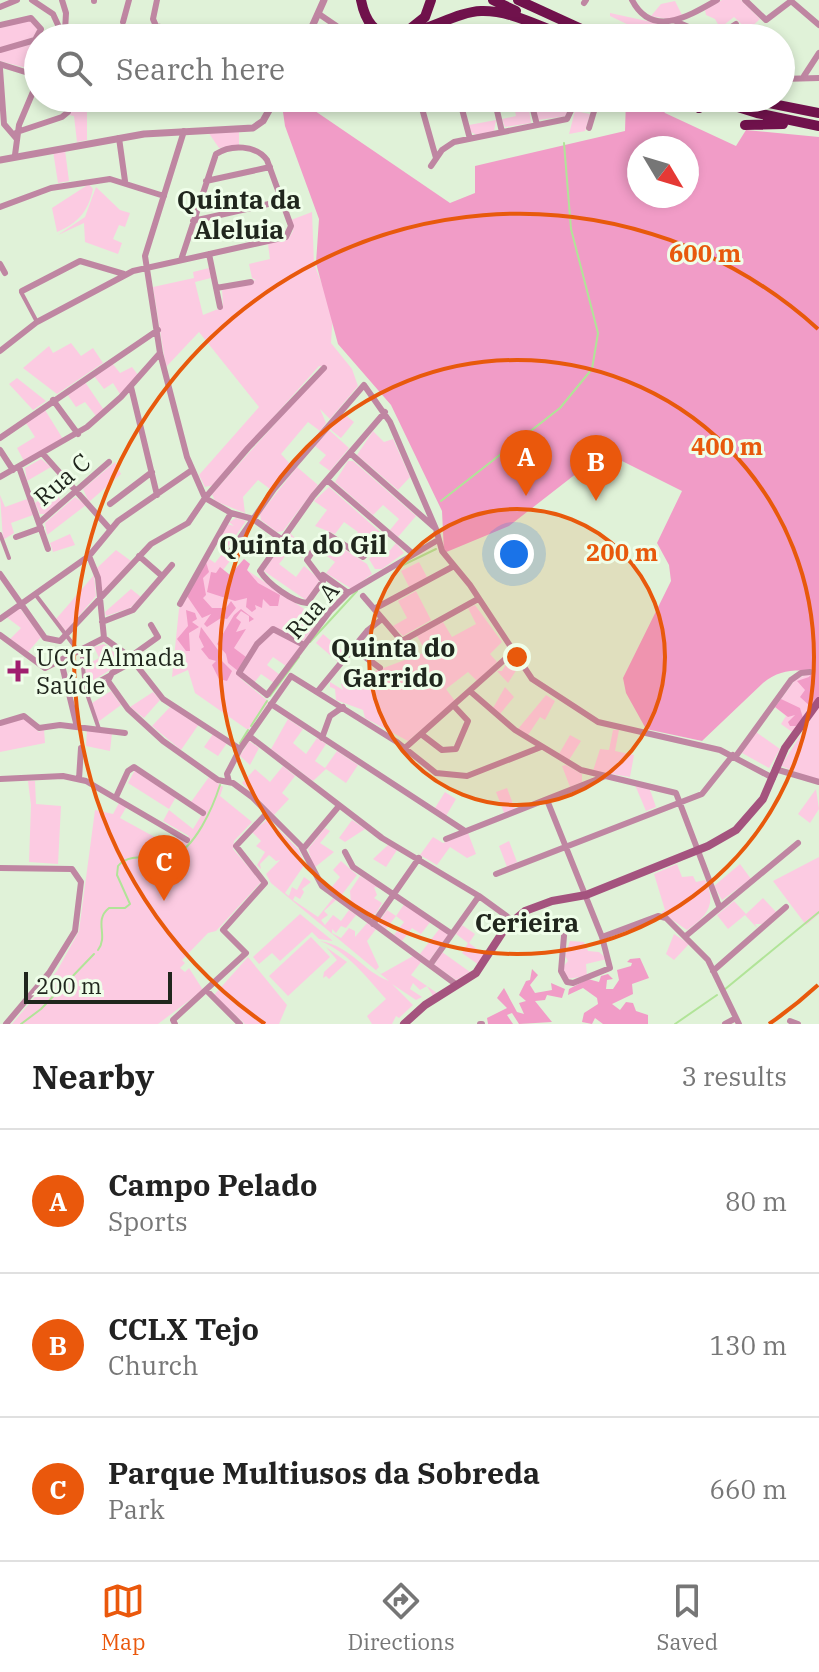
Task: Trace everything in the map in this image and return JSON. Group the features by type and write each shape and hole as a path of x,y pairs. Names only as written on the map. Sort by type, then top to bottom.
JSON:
{"highway":[{"path":"361,0 372,24"},
{"path":"367,0 375,20 383,24"},
{"path":"416,24 431,0"},
{"path":"493,0 543,24"},
{"path":"518,0 572,24"},
{"path":"536,0 578,24"},
{"path":"434,24 484,10 505,13 535,24"},
{"path":"795,108 819,113"},
{"path":"754,112 818,126"},
{"path":"745,125 818,126"}],"main road":[{"path":"404,1024 481,968 512,920 541,904 586,895 697,851 741,825 763,799 788,743 819,701"}],"street":[{"path":"0,3 17,0"},
{"path":"32,0 49,9 56,24"},
{"path":"62,0 66,24"},
{"path":"123,22 129,0"},
{"path":"155,24 153,19 157,0"},
{"path":"314,24 322,0"},
{"path":"632,0 645,17 682,24"},
{"path":"677,22 717,0"},
{"path":"745,0 766,20 791,1 819,25"},
{"path":"319,14 334,24"},
{"path":"0,25 31,18 36,24"},
{"path":"0,50 24,43"},
{"path":"804,76 819,53"},
{"path":"24,74 0,66 5,129 16,135 68,112"},
{"path":"795,77 819,78"},
{"path":"15,155 16,135 25,112"},
{"path":"0,160 119,138 253,128 263,121 268,112"},
{"path":"423,112 436,158"},
{"path":"463,112 470,139"},
{"path":"497,112 502,132"},
{"path":"534,112 537,125"},
{"path":"431,166 450,144 569,117 571,112"},
{"path":"589,128 594,112"},
{"path":"184,131 148,243 146,267 160,353 192,470 205,498 231,513 253,519 281,539"},
{"path":"119,138 125,181"},
{"path":"0,351 37,322 125,275 146,267 181,260 209,254 286,237 291,226 263,154 255,149 223,150 214,156 181,260"},
{"path":"206,181 270,167"},
{"path":"0,207 51,188 110,179 125,181 164,196"},
{"path":"193,221 282,201"},
{"path":"209,254 220,307"},
{"path":"37,322 22,291 80,261 125,275"},
{"path":"0,264 5,273"},
{"path":"216,288 251,282"},
{"path":"0,438 158,330"},
{"path":"0,477 78,434 131,387 160,353"},
{"path":"0,574 48,641 60,641 156,540 188,523 205,498 296,394 324,368"},
{"path":"231,551 253,519 364,385 385,412 438,540 512,653 539,685 598,722 687,741 774,773 819,782"},
{"path":"131,387 157,495"},
{"path":"53,400 78,434"},
{"path":"320,573 323,581 305,603 265,579 261,567 327,480 385,412"},
{"path":"0,450 16,469 48,549"},
{"path":"350,453 436,529"},
{"path":"43,454 110,529"},
{"name":"Rua C","path":"16,537 40,525 109,462"},
{"path":"0,619 89,556 110,529 192,470"},
{"path":"110,504 152,472"},
{"path":"327,480 412,553"},
{"path":"180,604 231,513"},
{"path":"348,593 307,560 325,536 332,537 363,557 387,532"},
{"path":"0,534 9,558"},
{"path":"3,541 16,537"},
{"name":"Rua A","path":"267,695 348,593 438,540"},
{"path":"89,556 96,571 104,638 132,659 163,699 240,749"},
{"path":"139,556 162,576"},
{"path":"102,622 133,610 172,565"},
{"path":"374,609 454,566"},
{"path":"34,592 85,662 85,688 99,729"},
{"path":"363,596 412,653"},
{"path":"402,641 478,599"},
{"path":"318,691 353,648 382,619"},
{"path":"85,688 112,673 158,637 151,625"},
{"path":"304,645 273,629 257,644 239,673 267,695 272,703 322,738 465,831"},
{"path":"0,635 41,668 104,638"},
{"path":"353,648 380,668"},
{"path":"405,748 512,653"},
{"path":"61,661 77,727"},
{"path":"496,874 709,788 791,680 810,672"},
{"path":"112,673 108,681 128,709 179,753 218,780 229,782 267,813 303,849 322,886 457,985"},
{"path":"229,782 227,774 240,749 291,676 405,748 432,772 463,776 541,747"},
{"path":"471,692 506,724 581,770 672,790 719,906"},
{"path":"421,734 442,750 456,749 468,721 454,706"},
{"path":"322,738 330,716 343,707"},
{"path":"0,723 24,716 39,728 77,727 125,733"},
{"path":"249,736 382,838 419,858 512,920"},
{"path":"79,779 81,748"},
{"path":"116,797 128,771 134,767 203,813"},
{"path":"446,839 606,776"},
{"path":"0,779 79,779 116,797 187,840"},
{"path":"547,800 602,937 610,968 570,983 561,971 564,936"},
{"path":"303,849 339,806"},
{"path":"174,1022 246,953 223,930 265,883 264,877 236,846 267,813"},
{"path":"687,935 798,843"},
{"path":"345,852 353,867 396,893 452,934"},
{"path":"373,924 419,858"},
{"path":"0,868 72,869 81,879 75,931 49,973 6,1024"},
{"path":"430,965 479,896"},
{"path":"713,971 786,907"},
{"path":"602,937 658,916 687,935 713,971 737,1021 725,1024"},
{"path":"206,990 240,1024"}],"shaded area":[{"path":"722,0 741,0 760,19 755,24 742,24 734,17 725,24 718,24 706,15 705,10"},
{"path":"675,1 683,17 668,19 651,16 661,4"},
{"path":"610,13 660,24 627,24 610,16"},
{"path":"28,20 37,24 24,24 24,40 0,48 0,27"},
{"path":"24,44 24,67 0,61 0,51"},
{"path":"70,112 87,112 87,140 77,142 74,116 69,115"},
{"path":"283,112 317,112 450,203 475,193 475,166 625,131 626,112 664,112 736,146 746,130 819,137 819,696 811,707 800,697 805,690 797,681 809,677 813,671 792,671 780,673 763,683 702,741 646,729 626,693 623,678 671,581 669,565 657,543 682,491 604,452 509,526 444,553 442,511 391,405 338,344 316,263 319,219 285,126"},
{"path":"515,112 529,112 531,123 505,127 502,119 516,116"},
{"path":"536,112 569,112 567,116 538,120"},
{"path":"575,112 590,114 585,131 569,134"},
{"path":"496,120 494,131 477,135 471,132 469,125"},
{"path":"239,131 239,145 219,148 208,132"},
{"path":"65,150 69,181 58,183 53,151"},
{"path":"89,184 93,189 85,210 71,225 57,232 52,208"},
{"path":"96,187 120,210 130,213 125,227 119,225 113,239 122,243 118,254 85,242 84,223 58,235 85,217"},
{"path":"312,212 314,264 333,312 331,343 352,369 358,386 330,419 320,409 326,423 320,431 308,422 281,454 291,465 270,489 258,480 243,497 245,513 215,501 212,494 326,367 319,366 213,485 205,487 199,475 259,407 199,332 166,367 153,287 194,278 193,272 209,268 211,278 195,282 203,315 223,307 222,289 256,280 252,278 249,264 270,259 268,244 289,238 293,231 291,220"},
{"path":"71,343 81,356 93,348 103,363 57,394 23,368 49,346 53,353"},
{"path":"112,363 120,373 132,367 138,375 120,394 113,383 104,389 94,376"},
{"path":"17,378 46,401 33,410 9,384"},
{"path":"85,382 104,410 96,416 85,402 76,407 67,394"},
{"path":"45,410 63,439 24,461 17,448 35,437 26,423"},
{"path":"343,413 354,422 341,438 330,429"},
{"path":"329,430 349,448 330,471 319,463 326,455 315,446"},
{"path":"373,431 384,442 393,439 410,477 398,490 357,455"},
{"path":"41,459 51,467 27,481 25,468"},
{"path":"348,461 353,461 416,516 398,537 390,530 399,519 383,505 373,515 335,482"},
{"path":"115,462 121,474 89,502 83,489"},
{"path":"297,467 318,485 283,531 277,532 261,520 260,514"},
{"path":"329,487 380,532 363,554 349,545 358,532 344,522 335,534 315,526 327,510 314,501"},
{"path":"55,490 61,501 46,514 40,514 35,503"},
{"path":"0,495 5,507 27,499 33,515 11,523 14,533 3,540"},
{"path":"75,497 86,505 47,535 45,523"},
{"path":"236,518 246,521 227,548 218,541 227,524 234,526 229,522"},
{"path":"290,533 308,551 302,558 290,550 279,564 296,577 304,566 320,580 306,600 264,571"},
{"path":"70,534 75,545 53,552 50,543"},
{"path":"396,543 404,553 382,569 375,569 369,559 379,548 387,554"},
{"path":"336,544 367,564 372,574 352,589 326,573 335,562 327,556"},
{"path":"116,550 131,561 102,592 97,568"},
{"path":"225,550 233,557 223,570 230,575 244,559 250,564 247,570 307,611 316,624 286,666 273,657 267,665 280,675 274,683 261,674 254,683 244,676 241,679 269,702 248,730 195,693 188,670 172,677 179,609 208,558 215,563"},
{"path":"244,559 250,564 247,570 258,583 280,595 278,606 270,606 263,599 262,608 255,605 256,609 252,612 246,607 247,598 235,601 207,592 211,572 216,573 220,567 230,575"},
{"path":"206,562 209,572 203,578 206,595 203,598 212,608 226,608 231,601 236,608 227,619 221,618 207,627 204,624 211,614 202,618 187,596"},
{"path":"419,562 427,577 409,587 401,571"},
{"path":"94,575 96,596 66,631 56,619"},
{"path":"131,589 141,597 130,608 106,616 105,612"},
{"path":"416,591 431,620 403,636 393,626 407,618 398,601"},
{"path":"475,605 502,642 490,654 497,662 477,681 468,672 446,689 455,701 408,741 365,718 363,710 336,700 335,689 330,687 330,682 343,690 341,684 426,652 417,636 443,622 452,637 476,624 468,608"},
{"path":"19,607 41,637 28,652 10,639 21,628 5,616"},
{"path":"241,609 254,619 249,622 249,616 241,611 236,618 241,622 236,632 246,629 234,648 246,657 238,671 228,663 226,654 217,644"},
{"path":"186,610 195,613 197,619 192,622 199,627 189,633 190,651 186,651 177,639 188,626"},
{"path":"201,627 221,654 220,659 232,671 227,681 219,679 212,665 216,661 209,659 201,649 204,647 199,637"},
{"path":"323,634 345,653 338,662 316,643"},
{"path":"104,644 124,661 86,685 86,665 99,658 94,647"},
{"path":"510,658 519,666 508,683 497,671 502,671"},
{"path":"819,671 819,696 792,732 781,724 786,716 775,707 795,680"},
{"path":"505,687 514,697 500,714 493,708"},
{"path":"111,691 121,705 98,722 92,703"},
{"path":"153,692 160,700 144,718 130,707"},
{"path":"546,695 555,701 545,720 540,717 528,735 518,729"},
{"path":"781,699 800,708 803,718 796,726 790,726 788,722 795,715 788,717 775,707"},
{"path":"819,706 819,781 781,766"},
{"path":"170,707 199,724 181,750 152,726"},
{"path":"25,718 39,732 44,729 45,743 0,752 0,726"},
{"path":"288,719 303,729 293,743 306,754 317,738 326,744 315,761 325,768 337,751 358,765 346,783 326,769 313,781 271,749"},
{"path":"87,730 112,733 110,751 86,746"},
{"path":"613,730 619,730 615,751 634,755 630,777 593,771 600,749 609,750"},
{"path":"756,732 780,749 769,768 742,753"},
{"path":"213,734 227,743 218,756 204,747"},
{"path":"570,735 581,741 569,760 559,754"},
{"path":"249,741 259,748 250,765 240,756"},
{"path":"566,765 582,774 582,782 570,787 562,766"},
{"path":"283,766 295,776 282,793 289,799 274,815 242,783 255,769 270,782"},
{"path":"135,770 176,797 169,809 128,783"},
{"path":"209,777 223,787 220,796 252,822 234,841 233,849 261,882 216,931 208,933 182,960 185,963 180,968 185,972 189,968 203,990 158,1024 12,1024 57,971 79,931 95,810 113,814 119,803 127,806 120,818 171,846 177,836 187,841 189,836 163,821 169,810 193,829 204,811 191,802"},
{"path":"28,781 35,781 36,804 61,806 58,864 29,862 31,805"},
{"path":"635,785 649,787 656,807 646,811"},
{"path":"507,788 515,809 504,813 496,792"},
{"path":"816,789 819,809 810,823 798,814"},
{"path":"445,792 456,799 446,816 435,808"},
{"path":"268,819 298,849 305,864 285,893 289,896 292,887 297,890 304,877 311,882 302,889 304,892 300,899 295,896 293,900 318,917 333,898 336,900 324,911 328,915 321,920 325,925 333,915 341,921 349,910 356,915 346,928 341,926 336,933 332,929 332,933 341,938 349,928 355,931 355,937 367,923 376,929 367,941 379,967 376,970 381,974 413,956 421,962 411,975 427,986 420,990 413,983 410,989 422,997 416,1000 392,984 413,1005 399,1018 396,1016 392,1024 372,1024 367,1016 386,999 347,958 320,941 341,948 389,981 271,883 266,874 280,860 276,861 269,855 260,864 261,869 257,865 265,852 256,846 261,841 252,832"},
{"path":"352,820 365,829 345,842 339,838"},
{"path":"325,828 330,831 320,843 334,852 314,868 308,849"},
{"path":"468,833 476,854 467,858 450,847 437,865 420,855 433,837 443,843"},
{"path":"509,841 517,862 507,867 499,846"},
{"path":"388,845 397,850 386,867 373,859"},
{"path":"819,857 819,914 806,925 773,881"},
{"path":"341,861 357,875 340,897 330,889 340,877 333,870"},
{"path":"677,864 682,877 693,876 696,882 705,880 709,888 710,902 705,914 687,930 661,912 665,910 654,874"},
{"path":"740,864 751,879 722,900 714,886"},
{"path":"360,876 382,888 374,887 377,895 374,898 382,903 374,917 375,913 371,916 351,904 350,891"},
{"path":"763,898 776,912 762,924 755,924 757,928 745,915 728,929 717,915 734,901 746,914"},
{"path":"405,903 431,921 421,934 412,928 402,941 394,935 404,922 396,916"},
{"path":"387,910 396,916 386,929 378,923"},
{"path":"300,914 333,941 319,939 312,932 280,961 272,953 259,964 253,957"},
{"path":"462,925 475,934 469,943 486,956 479,965 462,953 468,943 456,934"},
{"path":"440,928 448,935 429,961 420,954"},
{"path":"674,934 689,944 674,960 666,954"},
{"path":"311,937 330,957 288,996 269,976"},
{"path":"570,941 584,942 588,951 599,952 607,959 586,964 587,976 566,979 563,967 568,961 565,956"},
{"path":"326,947 347,962 329,979 326,976 323,978 324,972 337,960"},
{"path":"442,952 470,972 456,980 434,965"},
{"path":"248,957 287,1005 279,1024 245,1024 214,995"},
{"path":"640,958 649,978 632,984 633,994 612,1004 620,1010 626,1002 633,1003 636,1011 648,1015 648,1024 603,1024 595,1018 592,1024 582,1022 584,1013 598,1004 597,998 583,988 568,995 569,989 588,979 599,982 601,976 608,974 613,979 607,980 606,989 613,989 619,980 617,970 631,966 632,963 627,962 630,959"},
{"path":"532,969 538,975 530,985 535,993 552,990 551,983 565,989 562,998 547,995 545,1000 535,1001 552,1022 519,1024 512,1013 507,1015 513,1024 488,1024 487,1018 507,1008 497,998 504,988 517,1012 524,1014 519,1003 526,1001 519,995 526,981 530,980"}],"waterway":[{"path":"441,501 560,408 592,369 598,333 571,229 564,143"},
{"path":"397,568 436,549"},
{"path":"310,642 357,591"},
{"path":"270,696 299,657"},
{"path":"251,726 267,701"},
{"path":"240,743 248,730"},
{"path":"98,950 104,913 109,908 125,908 130,904 117,875 118,866 129,859 165,857 180,852 202,826 220,785"},
{"path":"724,990 819,912"},
{"path":"21,1024 41,1009 94,954"},
{"path":"675,1024 717,995"}],"place":[{"name":"Campo Pelado","path":"526,496"},
{"name":"CCLX Tejo","path":"596,501"},
{"name":"UCCI Almada Saúde","path":"18,671"},
{"name":"Parque Multiusos da Sobreda","path":"164,901"}],"district":[{"name":"Quinta da Aleluia","path":"239,214"},
{"name":"Quinta do Gil","path":"303,544"},
{"name":"Quinta do Garrido","path":"393,662"},
{"name":"Cerieira","path":"527,922"}]}
